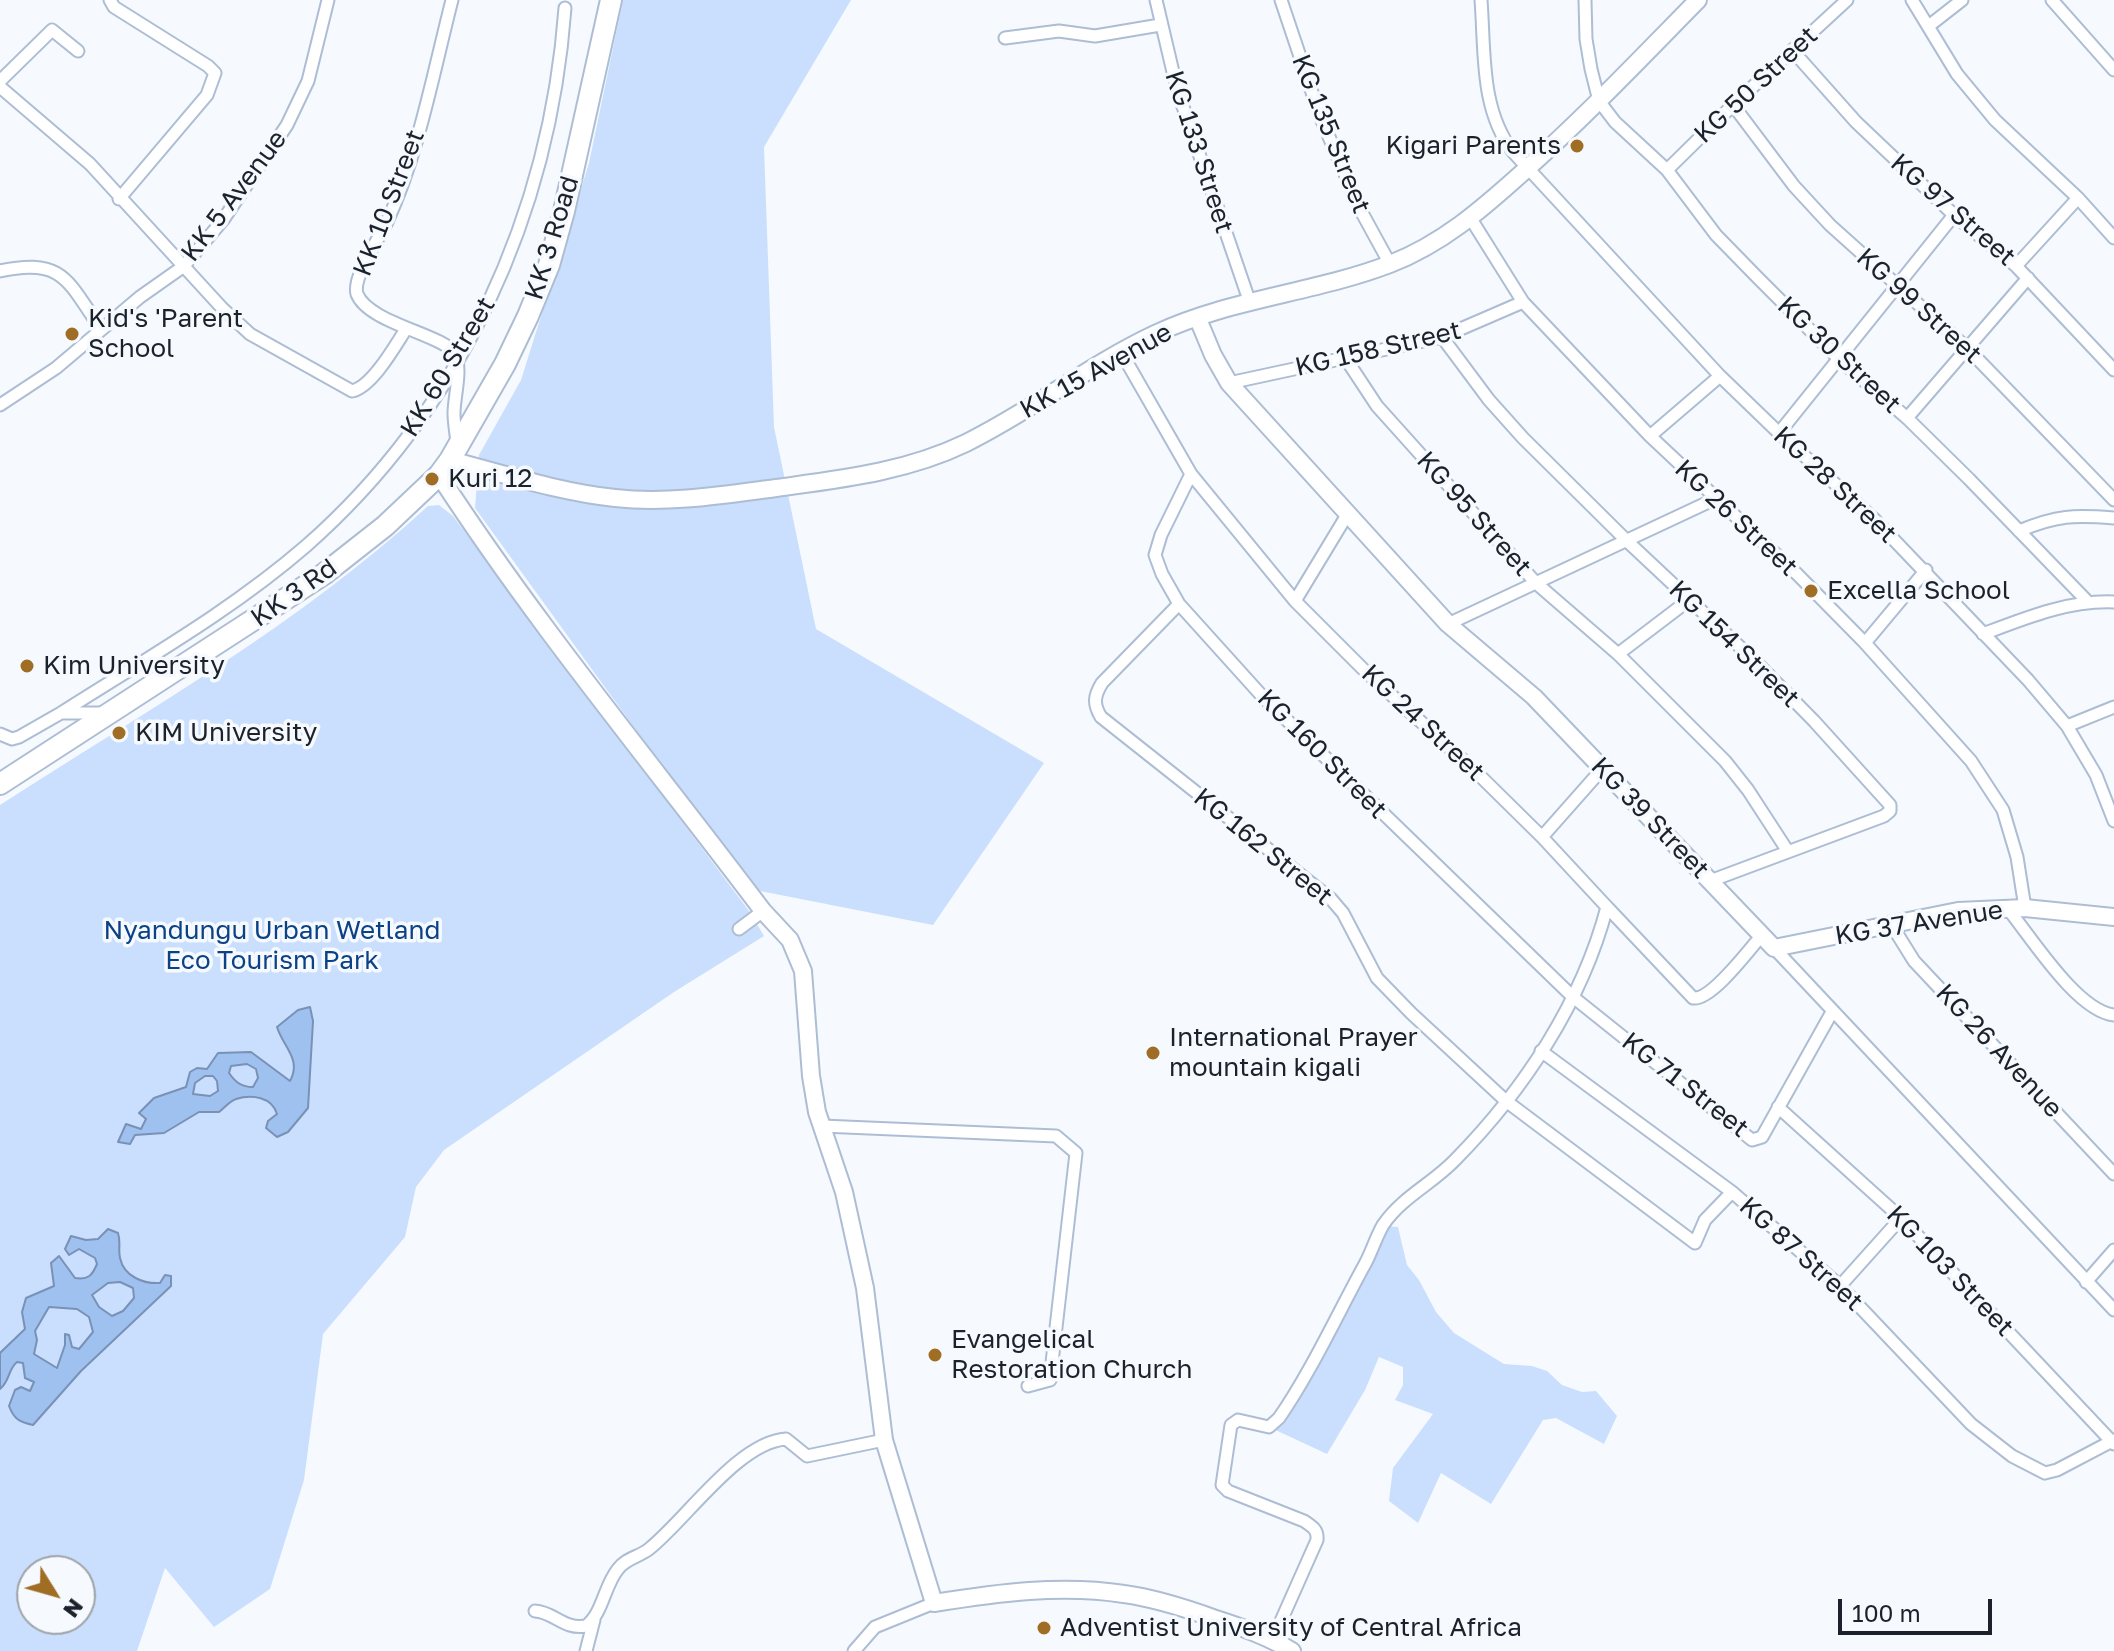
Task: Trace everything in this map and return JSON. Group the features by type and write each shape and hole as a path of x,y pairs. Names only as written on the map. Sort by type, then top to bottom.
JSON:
{"highway":[{"name":"KK 3 Road","path":"449,461 522,328 549,265 611,0"},
{"name":"KK 3 Rd","path":"0,784 324,574 385,526 449,461"}],"street":[{"path":"110,0 114,7 215,73 207,95 119,199"},
{"name":"KK 5 Avenue","path":"0,405 56,368 101,329 184,266 223,220 287,125 308,81 328,0"},
{"name":"KK 10 Street","path":"452,0 408,166 387,221 356,282 357,293 364,305 406,329 447,344 458,362"},
{"name":"KG 133 Street","path":"1156,0 1160,25 1204,174 1250,303"},
{"name":"KG 135 Street","path":"1281,0 1320,116 1361,211 1390,264"},
{"name":"KG 28 Street","path":"1481,0 1487,84 1492,115 1502,138 1720,376 1926,570 2067,726 2096,775 2114,821"},
{"path":"1585,0 1586,39 1599,101"},
{"name":"KK 15 Avenue","path":"449,461 586,494 655,500 733,494 894,470 967,443 1157,333 1390,264 1433,244 1471,219 1528,168 1698,0"},
{"name":"KG 50 Street","path":"1667,170 1847,0"},
{"path":"1912,0 1957,74 1995,120 2078,198 2114,238"},
{"path":"1930,25 1962,0"},
{"path":"2052,0 2114,70"},
{"name":"KK 60 Street","path":"0,734 12,739 19,737 61,713 260,583 305,547 388,462 429,408 458,362 502,275 535,185 551,124 561,67 565,8"},
{"path":"1005,38 1059,31 1095,36 1160,25"},
{"path":"0,81 52,30 78,51"},
{"name":"KG 97 Street","path":"1792,50 1856,122 1954,215 2016,266 2114,370"},
{"path":"0,87 90,164 119,199 250,334 352,391 361,389 368,381 406,329"},
{"name":"KG 30 Street","path":"1599,101 1615,122 1667,170 1716,235 1839,359 1907,418 2087,601"},
{"name":"KG 99 Street","path":"1733,105 1794,186 1830,225 1967,348 2114,500"},
{"path":"2016,266 2078,198"},
{"path":"1779,433 1954,215"},
{"name":"KG 26 Street","path":"1471,219 1523,302 1650,436 1797,574 1865,643 1971,761 1998,799 2017,857 2017,908"},
{"path":"0,271 22,266 55,270 66,279 101,329"},
{"path":"1907,418 2028,278"},
{"name":"KG 158 Street","path":"1229,383 1442,337 1523,302"},
{"name":"KG 39 Street","path":"1198,319 1229,383 1347,515 1448,624 1534,697 1603,768 2114,1310"},
{"name":"KG 154 Street","path":"1442,337 1489,400 1523,438 1814,721 1890,805 1890,811 1884,816 1710,881"},
{"name":"KG 24 Street","path":"1121,352 1191,474 1295,601 1542,837 1693,998 1705,996 1768,942"},
{"name":"KG 95 Street","path":"1346,359 1377,406 1536,583 1618,654 1725,761 1787,850"},
{"path":"458,362 449,461 470,522 763,911 790,940 803,971 811,1076 822,1126 844,1192 865,1288 884,1440 934,1603"},
{"path":"1650,436 1720,376"},
{"name":"KG 160 Street","path":"1191,474 1161,535 1155,555 1179,604 1262,696 1573,997"},
{"path":"1448,624 1715,499"},
{"path":"1295,601 1347,515"},
{"path":"2019,531 2070,515 2114,518"},
{"path":"1865,643 1926,570"},
{"path":"1618,654 1689,600"},
{"path":"1983,634 2087,601 2114,602"},
{"name":"KG 162 Street","path":"1179,604 1102,683 1095,694 1095,707 1101,717 1331,899 1343,913 1377,978 1506,1101 1695,1243 1705,1220 1732,1192"},
{"path":"2067,726 2114,707"},
{"path":"61,713 107,713"},
{"path":"1542,837 1603,768"},
{"path":"1273,1639 1318,1534 1304,1521 1228,1491 1222,1485 1231,1425 1238,1420 1269,1427 1279,1418 1383,1226 1403,1201 1454,1161 1506,1101 1541,1051 1590,961 1607,907"},
{"path":"2017,908 2069,985 2111,1018"},
{"name":"KG 37 Avenue","path":"1768,942 1958,911 2017,908 2114,917"},
{"path":"739,929 763,911"},
{"name":"KG 26 Avenue","path":"1891,924 1914,961 2114,1174"},
{"name":"KG 71 Street","path":"1573,997 1752,1140 1762,1137 1832,1012"},
{"name":"KG 87 Street","path":"1541,1051 1732,1192 1840,1286 1971,1424 2012,1456 2045,1473 2113,1441"},
{"name":"KG 103 Street","path":"1778,1107 1901,1218 2113,1441"},
{"path":"822,1126 1056,1136 1076,1153 1050,1380 1028,1386"},
{"path":"1840,1286 1901,1218"},
{"path":"2086,1282 2114,1250"},
{"path":"587,1650 606,1586 620,1565 647,1551 706,1492 760,1447 786,1439 807,1456 884,1440"},
{"path":"854,1651 875,1627 934,1603 1024,1591 1068,1590 1126,1594 1186,1609 1273,1639 1292,1651"},
{"path":"535,1611 542,1611 563,1625 578,1628 594,1620"},
{"path":"578,1628 587,1650"}],"green space":[{"path":"623,0 851,0 764,147 774,427 816,629 1044,763 933,925 760,891 646,744 475,508 479,455 521,380 589,163"},
{"name":"Nyandungu Urban Wetland Eco Tourism Park","path":"439,505 453,516 749,911 764,936 674,992 444,1150 416,1187 405,1237 323,1334 304,1480 270,1589 214,1627 165,1568 137,1651 0,1651 0,805 275,628 379,549 428,506"},
{"path":"1383,1226 1398,1227 1407,1265 1436,1312 1454,1333 1504,1364 1532,1366 1547,1371 1562,1385 1582,1392 1596,1391 1617,1416 1604,1444 1556,1418 1543,1420 1491,1504 1441,1473 1418,1523 1389,1501 1393,1468 1433,1414 1395,1400 1403,1385 1403,1367 1379,1357 1365,1390 1327,1454 1269,1427 1279,1418"}],"shaded area":[{"path":"310,1007 313,1021 308,1108 288,1132 277,1137 266,1128 268,1121 277,1114 274,1108 266,1100 248,1097 234,1100 219,1112 199,1112 164,1133 135,1135 130,1144 118,1142 126,1124 141,1129 146,1119 139,1113 154,1098 186,1087 190,1072 197,1068 207,1069 218,1053 251,1052 290,1081 293,1060 277,1027 298,1010","holes":["247,1064 256,1069 258,1078 253,1087 240,1084 229,1073 231,1066","205,1076 213,1076 218,1091 210,1096 193,1094 195,1083"]},
{"path":"108,1229 118,1233 122,1265 130,1275 160,1283 165,1275 171,1276 171,1286 81,1371 33,1425 24,1423 15,1417 9,1406 15,1390 21,1387 30,1391 34,1382 25,1378 23,1363 17,1362 0,1389 0,1353 25,1329 22,1312 26,1298 54,1286 51,1263 59,1256 75,1278 86,1278 93,1272 97,1264 95,1258 79,1249 69,1255 65,1249 71,1236 98,1239","holes":["120,1282 133,1288 134,1298 123,1311 112,1316 99,1307 92,1295 108,1283","49,1307 77,1309 89,1317 93,1332 79,1349 72,1347 69,1335 65,1334 65,1345 57,1368 34,1354 35,1331"]}],"place":[{"name":"Kigari Parents","path":"1577,146"},
{"name":"Kid's 'Parent School","path":"72,334"},
{"name":"Kuri 12","path":"432,479"},
{"name":"Excella School","path":"1811,591"},
{"name":"Kim University","path":"27,666"},
{"name":"KIM University","path":"119,733"},
{"name":"International Prayer mountain kigali","path":"1153,1053"},
{"name":"Evangelical Restoration Church","path":"935,1355"},
{"name":"Adventist University of Central Africa","path":"1044,1628"}]}
